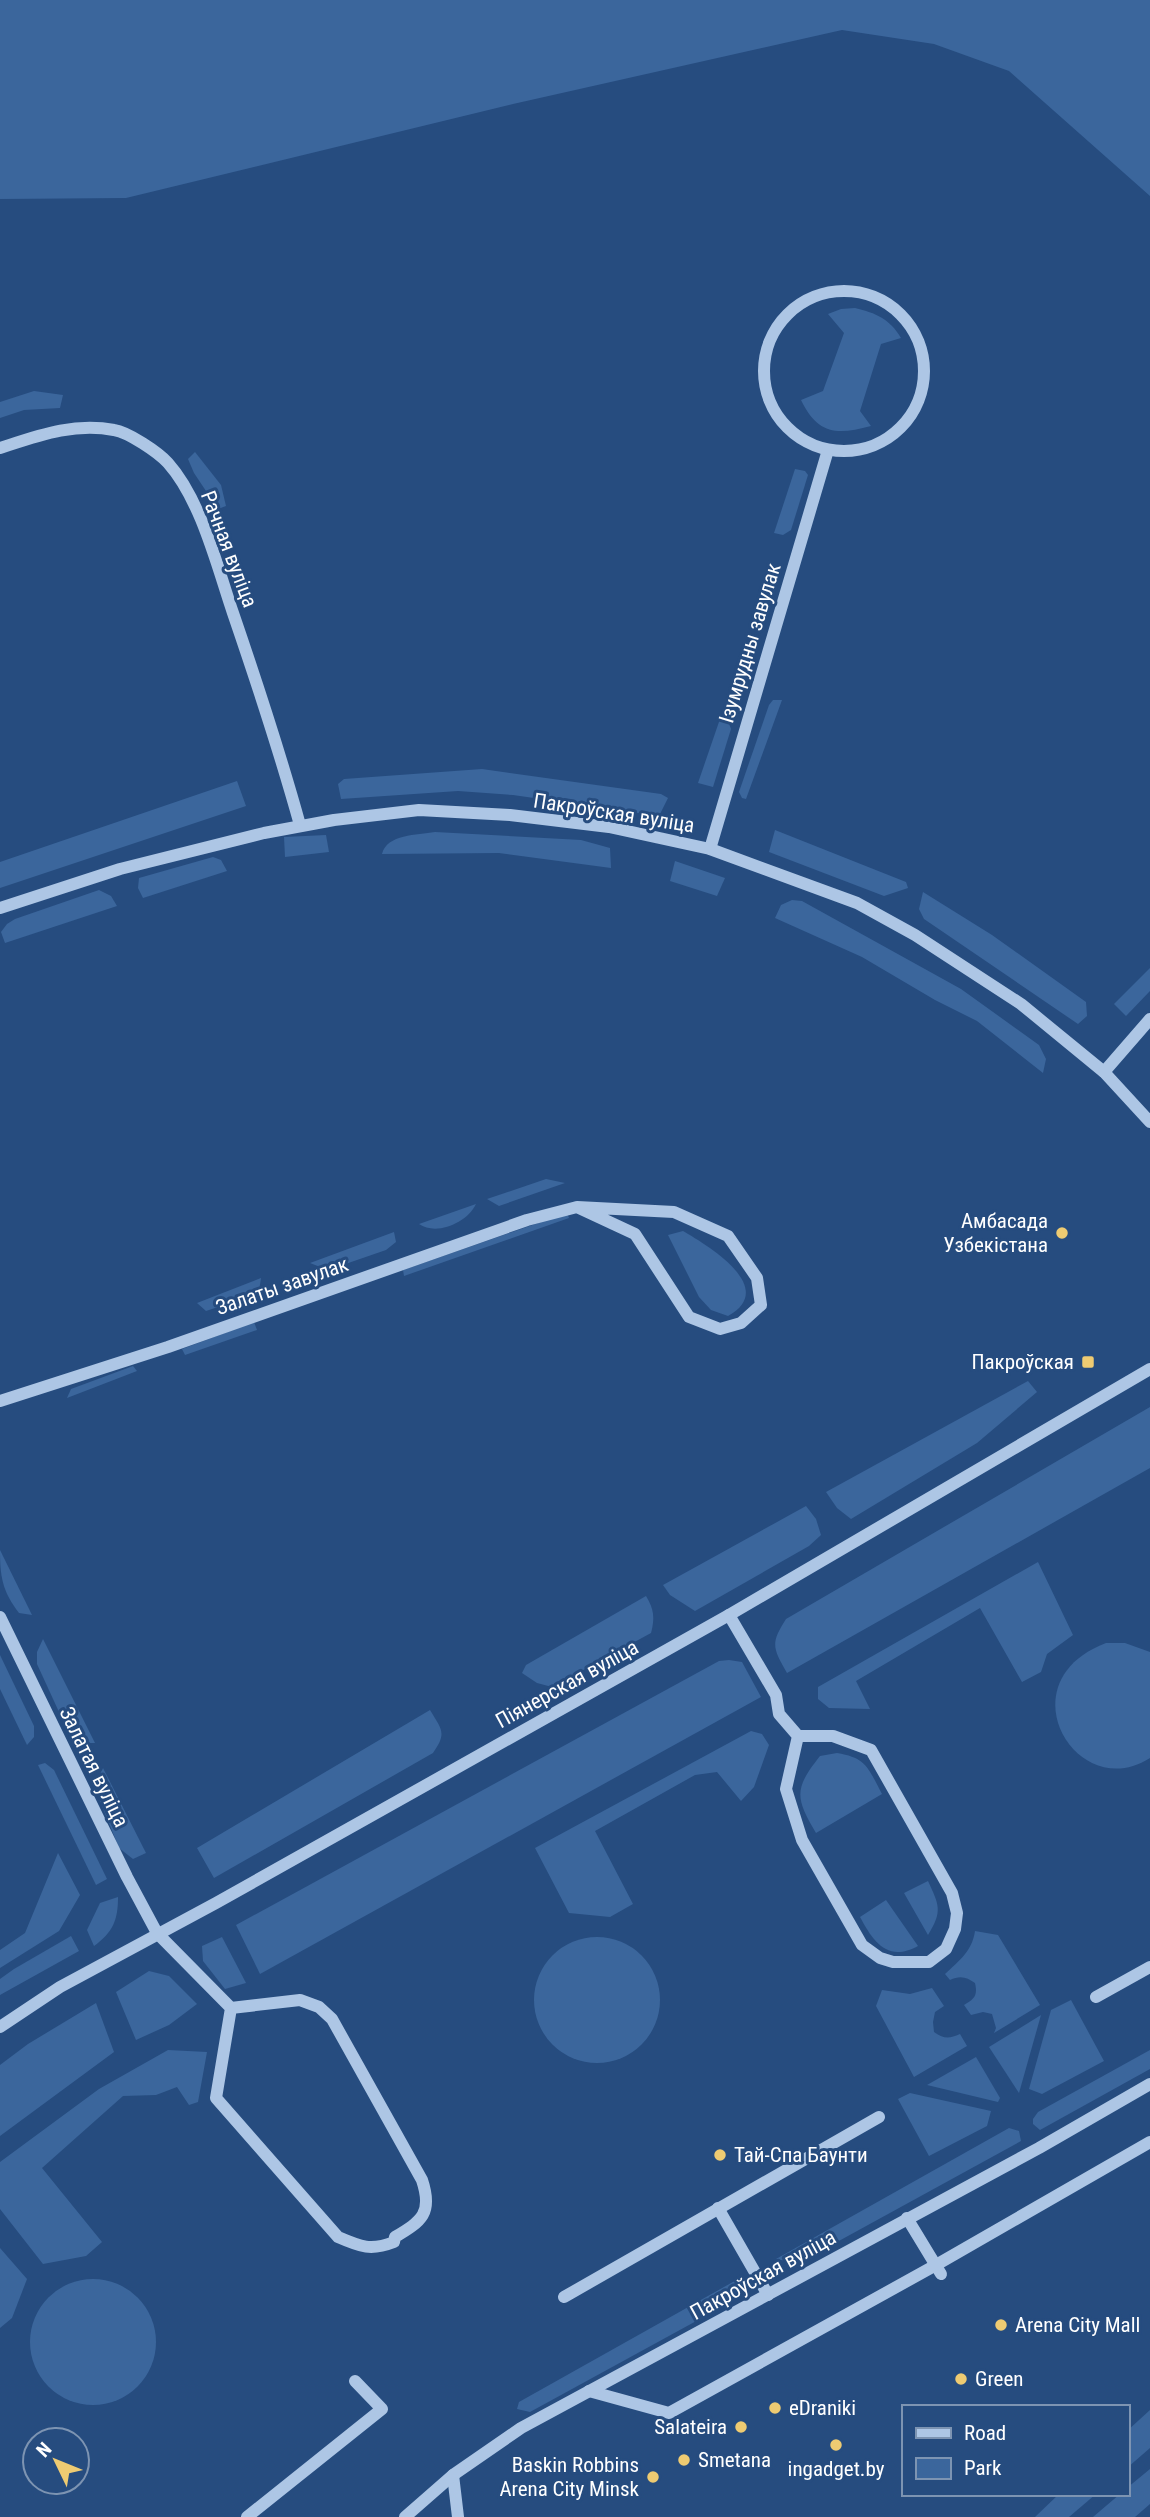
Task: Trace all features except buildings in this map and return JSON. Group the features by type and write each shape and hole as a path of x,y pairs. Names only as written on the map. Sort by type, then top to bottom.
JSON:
{"street":[{"path":"844,291 870,295 894,308 912,328 922,352 923,379 916,404 902,426 891,435 855,451 828,450 803,441 783,424 769,402 764,376 766,350 777,326 795,307 818,295 844,291"},
{"name":"Рачная вуліца","path":"0,448 54,431 96,428 116,430 167,462 190,497 212,549 282,761 300,825"},
{"name":"Ізумрудны завулак","path":"710,849 828,450"},
{"name":"Пакроўская вуліца","path":"0,908 120,869 300,825 419,810 510,815 609,827 710,849 857,903 915,935 1021,1004 1104,1072 1150,1122"},
{"path":"1104,1072 1150,1019"},
{"name":"Залаты завулак","path":"0,1401 168,1347 527,1220 577,1207 674,1212 728,1236 757,1278 761,1305 741,1323 720,1329 689,1317 635,1234 577,1207"},
{"name":"Піянерская вуліца","path":"0,2027 60,1987 216,1903 729,1615 1150,1369"},
{"path":"729,1615 776,1695 779,1714 798,1736 833,1736 871,1750 952,1894 957,1913 955,1929 946,1949 929,1962 892,1962 880,1958 862,1945 802,1840 786,1788 798,1736"},
{"name":"Залатая вуліца","path":"0,1617 157,1933 231,2008"},
{"path":"1096,1997 1150,1967"},
{"path":"300,2000 319,2007 332,2019 422,2180 427,2194 426,2209 419,2223 395,2237 394,2242 378,2248 358,2246 338,2237 216,2098 231,2008 300,2000"},
{"name":"Пакроўская вуліца","path":"405,2517 453,2475 521,2428 1039,2148 1150,2084"},
{"path":"564,2297 879,2117"},
{"path":"589,2391 668,2413 938,2270 1150,2142"},
{"path":"718,2208 768,2295"},
{"path":"907,2218 938,2270"},
{"path":"247,2517 382,2409 355,2381"},
{"path":"453,2475 458,2517"}],"green space":[{"path":"0,0 1150,0 1150,196 1009,71 934,44 842,30 513,104 126,198 0,199"},
{"path":"855,308 882,318 901,338 881,344 860,411 871,426 848,431 830,430 814,420 801,400 823,391 844,333 828,314"},
{"path":"34,391 63,395 60,408 24,410 0,418 0,402"},
{"path":"195,452 221,485 226,506 218,509 194,473 188,459"},
{"path":"795,469 805,471 808,475 791,530 783,535 774,533"},
{"path":"773,700 782,700 746,799 742,798 739,792"},
{"path":"721,716 728,721 731,729 713,787 698,783"},
{"path":"482,769 661,794 668,798 659,816 513,795 458,791 341,799 338,784 344,779"},
{"path":"237,781 246,806 0,888 0,862"},
{"path":"775,830 906,882 908,888 884,896 769,852"},
{"path":"435,832 581,840 610,848 611,868 499,853 382,854 385,847 396,839"},
{"path":"326,835 329,852 285,857 284,837"},
{"path":"213,857 221,860 227,871 143,898 138,888 139,878"},
{"path":"675,861 725,878 717,896 670,881"},
{"path":"99,890 111,896 117,906 5,943 1,932 15,919"},
{"path":"923,892 992,935 1086,1002 1087,1016 1078,1024 924,919 919,909"},
{"path":"792,900 802,901 961,989 1039,1045 1046,1059 1043,1073 977,1021 862,957 775,918 781,905"},
{"path":"1150,968 1150,991 1126,1016 1114,1004"},
{"path":"546,1179 565,1183 499,1206 487,1199"},
{"path":"476,1204 466,1217 450,1226 434,1229 419,1224"},
{"path":"567,1213 569,1218 404,1276 403,1270"},
{"path":"683,1231 721,1257 743,1280 746,1293 742,1305 728,1316 711,1310 699,1297 668,1235"},
{"path":"394,1232 396,1242 386,1250 328,1270 310,1263"},
{"path":"261,1278 259,1291 251,1296 206,1311 197,1303"},
{"path":"254,1322 257,1330 185,1355 182,1349"},
{"path":"133,1366 137,1371 67,1398 71,1389"},
{"path":"1028,1381 1037,1392 977,1443 851,1519 837,1508 826,1492"},
{"path":"1150,1407 1150,1468 787,1673 775,1646 777,1634 786,1619"},
{"path":"806,1506 816,1519 821,1535 809,1546 695,1611 670,1595 663,1585"},
{"path":"0,1550 32,1615 19,1613 9,1598 2,1576"},
{"path":"1038,1562 1073,1635 1047,1654 1041,1672 1022,1682 980,1608 856,1681 870,1709 829,1708 818,1699 818,1687"},
{"path":"646,1596 653,1614 651,1633 552,1687 537,1683 522,1673 526,1665"},
{"path":"43,1639 95,1743 84,1743 70,1736 37,1664 37,1652"},
{"path":"1106,1643 1125,1643 1150,1652 1150,1758 1123,1768 1098,1765 1077,1753 1062,1733 1055,1709 1059,1684 1075,1661"},
{"path":"0,1655 34,1726 34,1737 27,1745 0,1689"},
{"path":"719,1661 742,1662 761,1697 260,1974 236,1925"},
{"path":"430,1710 441,1732 440,1741 433,1753 214,1878 197,1848"},
{"path":"751,1731 762,1734 769,1745 754,1787 741,1801 717,1772 695,1775 595,1831 633,1904 610,1917 569,1913 535,1848"},
{"path":"837,1753 861,1761 882,1794 816,1833 801,1802 802,1785 820,1756"},
{"path":"45,1763 54,1770 107,1879 96,1885 38,1765"},
{"path":"103,1768 146,1853 133,1859 119,1848 94,1786"},
{"path":"58,1853 80,1895 59,1931 0,1968 0,1950 25,1933"},
{"path":"928,1881 938,1908 936,1920 928,1935 904,1893"},
{"path":"118,1897 113,1925 106,1936 94,1946 87,1930 100,1903"},
{"path":"886,1900 918,1946 907,1951 889,1951 870,1934 860,1917"},
{"path":"975,1931 998,1935 1040,2005 994,2033 996,2028 992,2014 983,2012 971,2015 964,2005 974,1997 975,1983 963,1977 950,1980 945,1974 968,1950"},
{"path":"71,1936 79,1951 0,1995 0,1979"},
{"path":"222,1937 246,1983 225,1989 203,1961 202,1946"},
{"path":"597,1937 621,1942 641,1956 655,1976 660,2000 655,2024 641,2044 621,2058 597,2063 573,2058 553,2044 539,2024 534,2000 539,1976 553,1956 573,1942"},
{"path":"149,1971 169,1976 197,2004 169,2025 136,2040 116,1992"},
{"path":"932,1988 944,2006 935,2012 934,2032 947,2038 960,2034 967,2046 914,2077 876,2006 882,1990 910,1994"},
{"path":"1071,2000 1104,2061 1042,2094 1029,2089 1051,2010"},
{"path":"96,2003 114,2052 0,2136 0,2065 28,2044"},
{"path":"1041,2015 1019,2093 989,2047"},
{"path":"168,2050 207,2052 198,2102 189,2105 177,2087 156,2095 123,2096 42,2168 102,2242 86,2256 43,2264 0,2209 0,2162 99,2089"},
{"path":"1150,2050 1150,2069 1040,2130 1033,2124 1038,2112"},
{"path":"976,2057 1000,2098 998,2102 927,2085"},
{"path":"910,2093 991,2111 987,2126 929,2156 898,2099"},
{"path":"1009,2128 1019,2131 1021,2141 806,2259 796,2263 776,2259"},
{"path":"0,2248 27,2279 12,2318 0,2328"},
{"path":"740,2278 738,2291 731,2302 530,2412 517,2409 519,2402"},
{"path":"93,2279 117,2284 137,2298 151,2318 156,2342 151,2366 137,2386 117,2400 93,2405 69,2400 49,2386 35,2366 30,2342 35,2318 49,2298 69,2284"},
{"path":"1150,2410 1150,2448 1129,2466 1129,2429"},
{"path":"1150,2469 1150,2504 1135,2517 1093,2517 1118,2496 1129,2496 1129,2486"},
{"path":"1057,2496 1094,2496 1069,2517 1035,2517"}],"place":[{"name":"Амбасада Узбекістана","path":"1062,1233"},
{"name":"Пакроўская","path":"1088,1362"},
{"name":"Тай-Спа Баунти","path":"720,2155"},
{"name":"Arena City Mall","path":"1001,2325"},
{"name":"Green","path":"961,2379"},
{"name":"eDraniki","path":"775,2408"},
{"name":"Salateira","path":"741,2427"},
{"name":"ingadget.by","path":"836,2445"},
{"name":"Smetana","path":"684,2460"},
{"name":"Baskin Robbins Arena City Minsk","path":"653,2477"}]}
